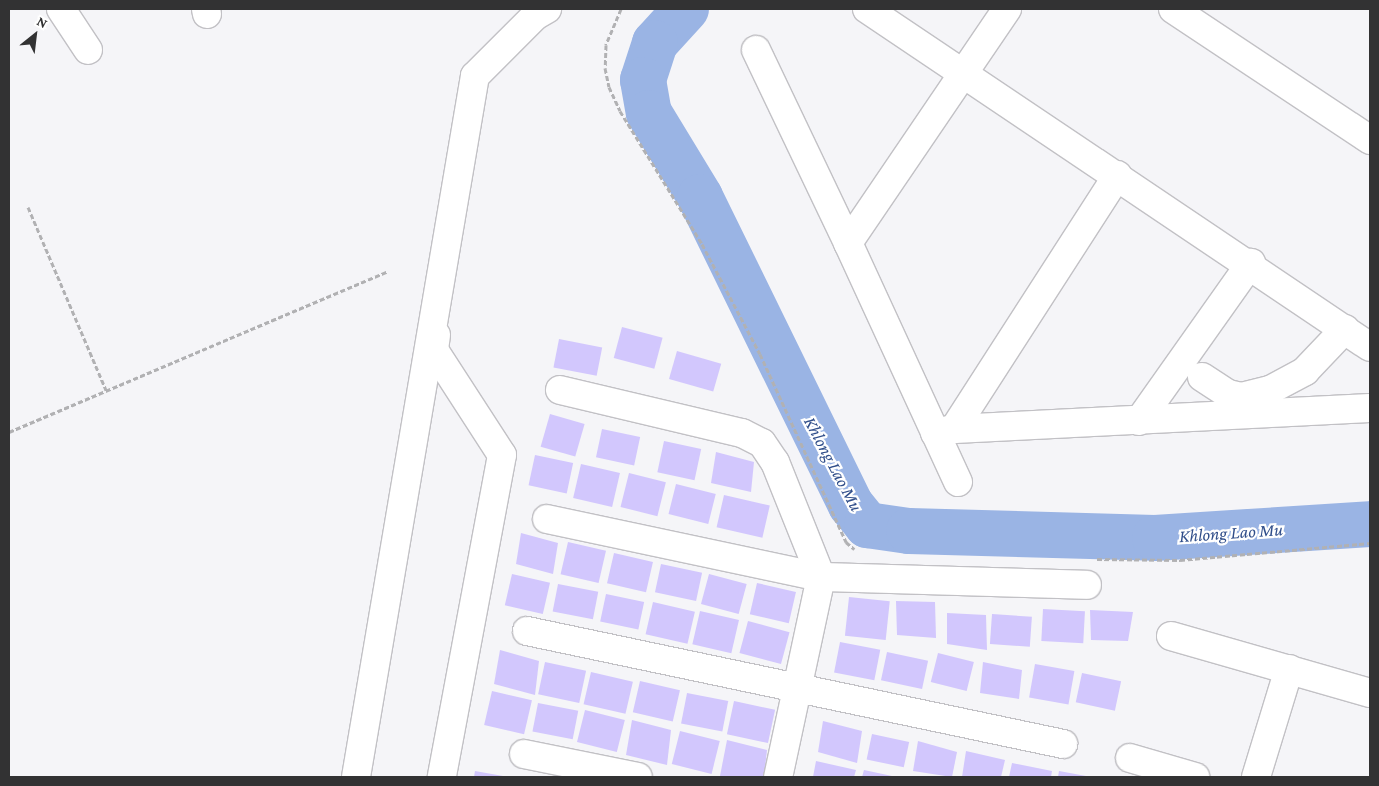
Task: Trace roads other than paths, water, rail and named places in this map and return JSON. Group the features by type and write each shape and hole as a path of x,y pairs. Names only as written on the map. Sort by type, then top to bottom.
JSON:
{"street":[{"path":"61,9 88,50"},
{"path":"867,9 1251,264 1370,347"},
{"path":"848,243 1007,9"},
{"path":"1173,9 1370,140"},
{"path":"356,777 475,76 537,11"},
{"path":"442,777 502,455 434,350 486,76 537,11"},
{"path":"756,50 848,243 944,431 958,482"},
{"path":"944,431 1118,175"},
{"path":"1139,421 1251,264"},
{"path":"1202,377 1228,394 1241,397 1270,390 1305,371 1345,329"},
{"path":"560,390 742,433 762,443 775,462 821,577 778,777"},
{"path":"944,431 1370,408"},
{"path":"547,519 821,577 1087,585"},
{"path":"527,631 1063,744"},
{"path":"1171,636 1370,692"},
{"path":"1256,777 1289,669"},
{"path":"524,754 638,777"},
{"path":"1130,758 1195,777"}],"waterway":[{"name":"Khlong Lao Mu","path":"686,9 655,43 643,80 649,113 700,197 851,505 867,525 909,531 1155,538 1370,524"}]}
